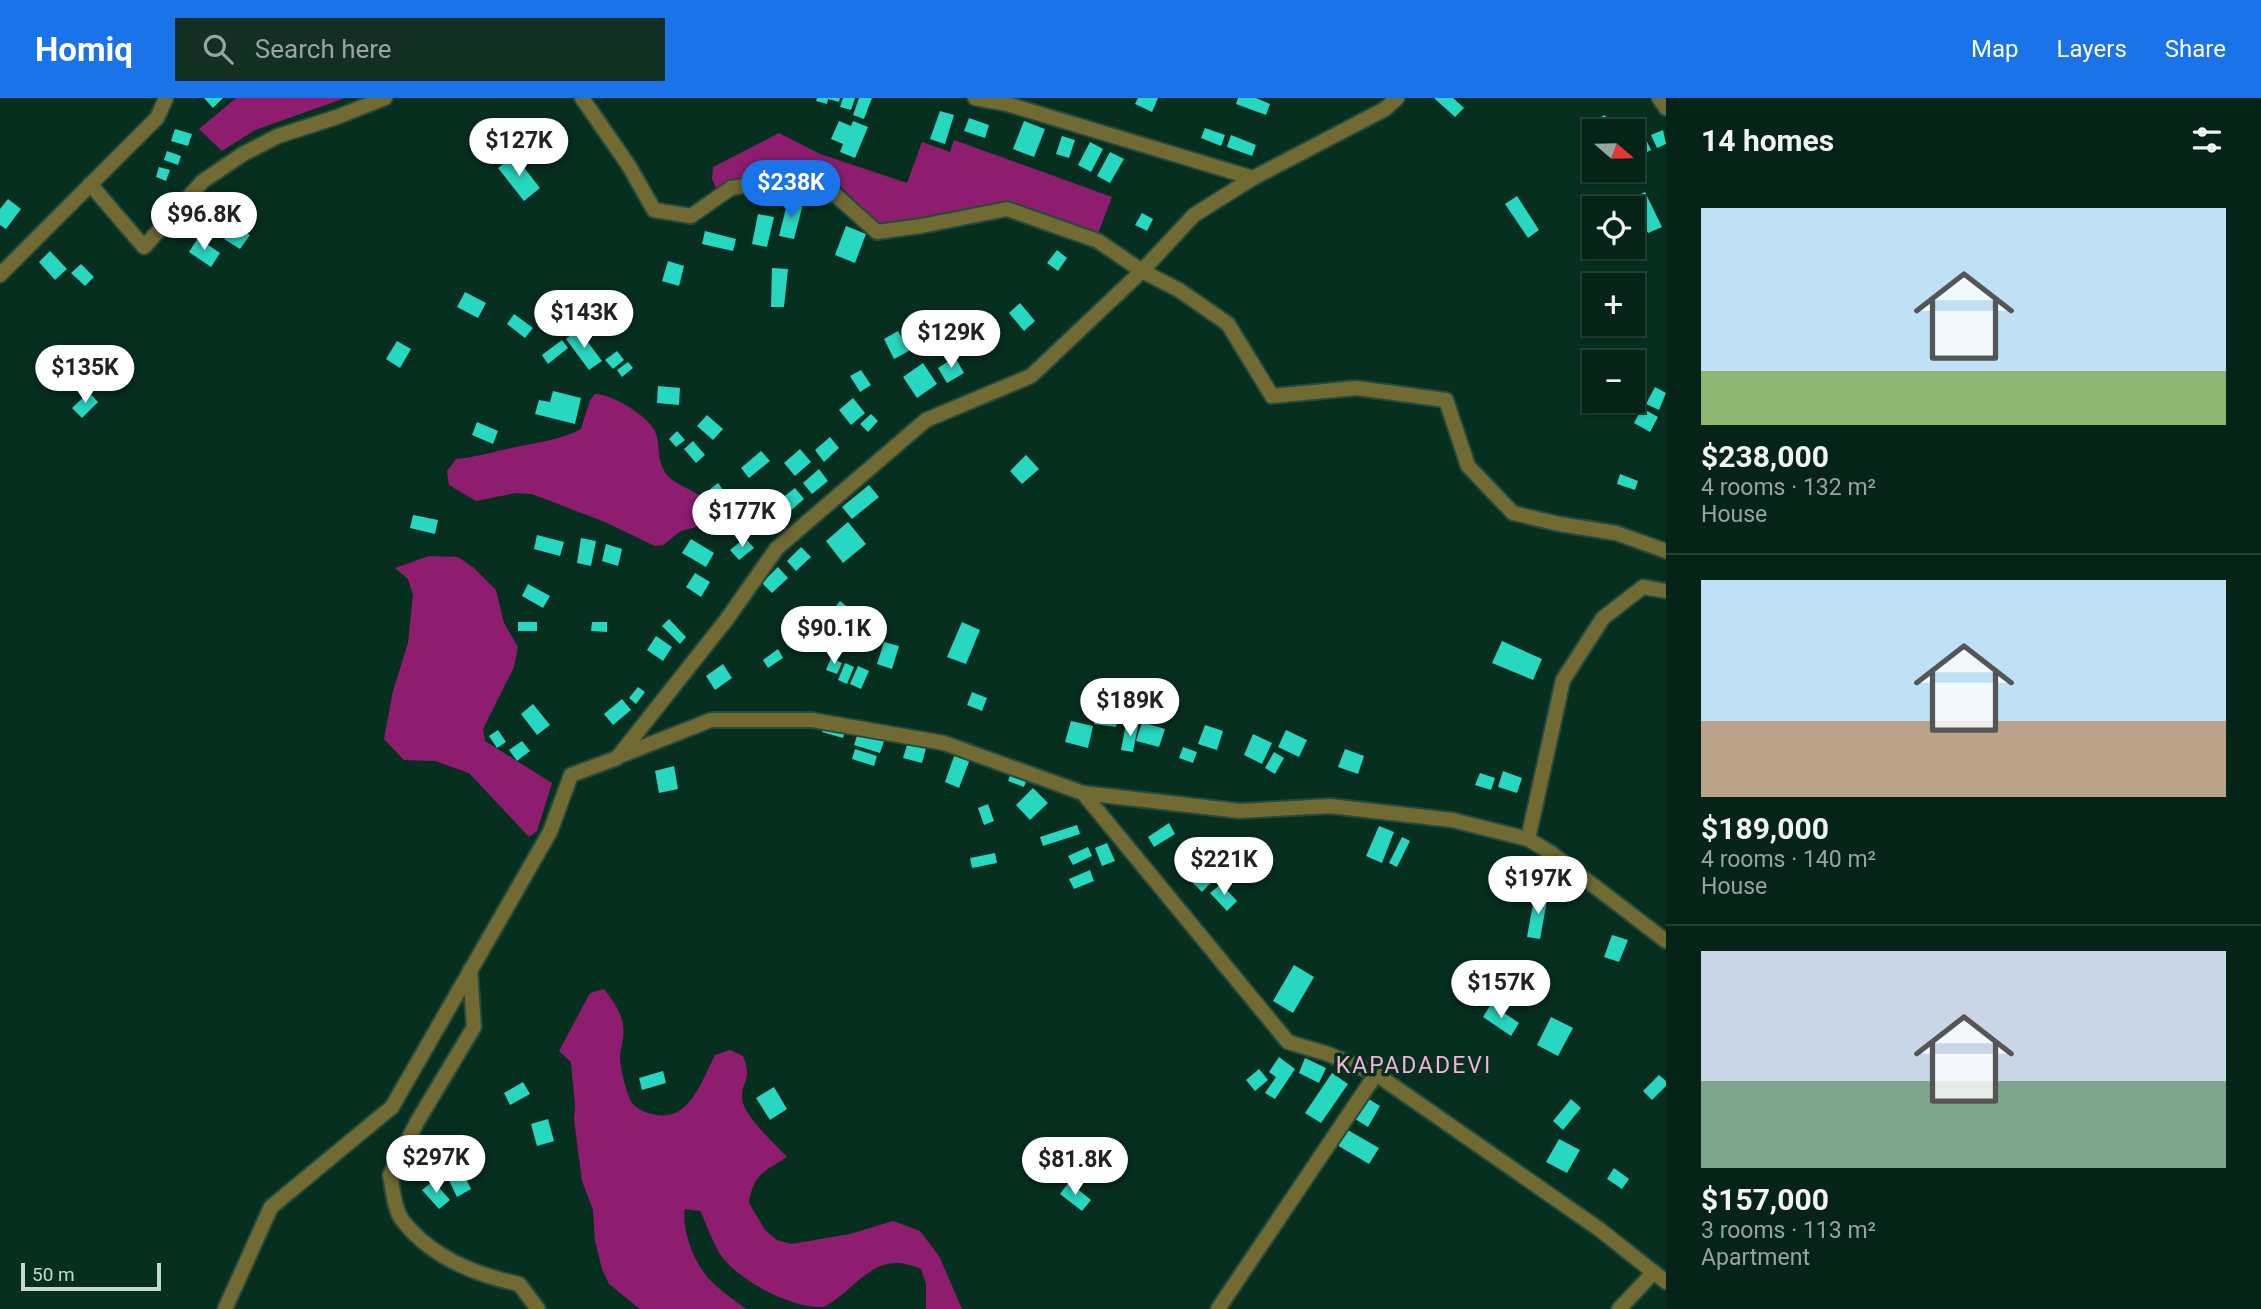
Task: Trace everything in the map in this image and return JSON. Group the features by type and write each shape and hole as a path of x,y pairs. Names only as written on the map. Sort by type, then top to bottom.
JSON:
{"street":[{"path":"0,275 157,118 166,98"},
{"path":"90,184 144,247 203,181 243,154 278,136 385,98"},
{"path":"582,98 629,166 654,210 691,216 731,188 783,180 822,183 877,232 1007,209 1098,241 1142,271 1179,290 1228,324 1272,396 1356,388 1446,400 1468,466 1513,513 1616,533 1666,551"},
{"path":"975,98 1007,104 1253,178"},
{"path":"617,758 727,619 777,548 926,420 1031,376 1142,271 1194,215 1253,178 1374,116 1397,98"},
{"path":"1659,98 1666,108"},
{"path":"1528,839 1563,680 1603,618 1643,587 1666,591"},
{"path":"225,1309 271,1207 392,1107 550,832 571,775 711,720 812,720 944,743 1083,793 1240,811 1330,806 1452,820 1528,839 1551,853 1666,941"},
{"path":"1083,793 1288,1042 1328,1054 1376,1074 1599,1229 1666,1282"},
{"path":"470,970 474,1027 417,1122 390,1175 401,1220 441,1256 491,1278 519,1284 538,1309"},
{"path":"1218,1309 1376,1074"},
{"path":"1619,1309 1654,1272"}],"shaded area":[{"path":"236,98 345,98 255,130 222,151 199,129"},
{"path":"779,133 820,154 907,183 922,142 950,152 954,140 1112,197 1097,236 1007,205 918,222 880,225 834,180 787,173 716,188 712,179 713,167"},
{"path":"595,394 611,398 630,408 653,427 664,471 674,481 700,496 707,507 708,516 696,527 681,531 663,545 655,546 605,522 532,494 516,493 476,501 449,485 447,471 456,459 566,436 581,429 590,400"},
{"path":"429,556 458,557 474,568 496,590 504,623 518,647 514,667 483,729 485,741 552,783 537,831 529,837 469,773 435,761 404,760 384,739 393,691 408,643 413,595 408,579 395,568"},
{"path":"604,989 621,1016 623,1030 620,1058 626,1089 635,1106 647,1113 668,1115 687,1105 715,1055 730,1050 743,1056 747,1071 742,1093 744,1106 787,1157 766,1170 753,1186 749,1203 765,1230 777,1240 791,1244 850,1234 893,1221 920,1231 939,1256 962,1309 926,1309 926,1284 921,1269 891,1263 868,1273 824,1307 782,1298 752,1283 728,1264 717,1249 700,1211 685,1209 687,1237 700,1266 715,1285 746,1309 640,1309 609,1284 595,1241 593,1210 582,1181 574,1120 571,1062 559,1051 590,993"}],"building":[{"path":"204,98 223,98 213,108"},
{"path":"817,98 840,98 839,102 828,99 827,104 816,101"},
{"path":"843,98 855,98 851,110 840,107"},
{"path":"859,98 872,98 864,119 853,115"},
{"path":"1138,98 1158,98 1152,112 1135,104"},
{"path":"1238,98 1256,98 1270,104 1266,115 1236,104"},
{"path":"1434,98 1453,98 1464,108 1455,117"},
{"path":"940,111 954,115 945,144 930,139"},
{"path":"969,118 989,125 985,138 964,131"},
{"path":"839,121 851,126 853,121 868,127 855,158 840,152 843,144 831,139"},
{"path":"1024,121 1045,129 1034,157 1013,149"},
{"path":"1205,128 1225,135 1221,146 1201,138"},
{"path":"175,129 192,134 188,146 171,141"},
{"path":"1663,130 1666,144 1657,148 1651,135"},
{"path":"1231,135 1256,145 1252,156 1227,147"},
{"path":"1062,136 1075,140 1069,158 1056,154"},
{"path":"1645,137 1651,150 1645,153"},
{"path":"1090,142 1103,149 1091,172 1078,165"},
{"path":"167,151 181,156 178,165 164,160"},
{"path":"1110,152 1124,159 1110,183 1097,176"},
{"path":"514,155 540,188 524,201 498,168"},
{"path":"159,167 170,170 166,181 156,177"},
{"path":"1645,192 1662,227 1648,233 1645,227 1645,196 1637,196"},
{"path":"1517,196 1539,230 1528,238 1505,204"},
{"path":"8,199 21,209 6,229 0,225 0,209"},
{"path":"788,200 803,204 794,239 779,236"},
{"path":"1142,213 1153,219 1147,231 1135,225"},
{"path":"758,214 774,217 767,247 752,244"},
{"path":"234,224 250,235 240,249 224,239"},
{"path":"846,226 866,234 855,263 835,255"},
{"path":"705,231 736,239 733,251 702,244"},
{"path":"198,238 220,253 211,267 189,252"},
{"path":"1057,250 1067,258 1058,271 1047,263"},
{"path":"50,251 67,269 55,280 39,262"},
{"path":"668,261 684,266 679,286 662,281"},
{"path":"81,264 94,277 85,286 71,273"},
{"path":"772,268 788,269 784,307 771,307"},
{"path":"465,292 486,303 478,318 457,307"},
{"path":"1020,303 1035,321 1024,331 1009,313"},
{"path":"514,314 533,328 525,338 507,324"},
{"path":"578,329 602,361 589,370 566,339"},
{"path":"898,331 909,351 894,359 884,339"},
{"path":"562,340 568,348 548,364 542,355"},
{"path":"397,341 411,349 400,368 386,359"},
{"path":"617,351 624,360 613,369 605,360"},
{"path":"955,357 964,373 947,383 938,368"},
{"path":"628,362 633,368 622,377 617,370"},
{"path":"923,363 937,384 917,398 903,377"},
{"path":"861,370 871,385 860,392 850,376"},
{"path":"658,386 680,388 679,405 657,403"},
{"path":"1655,387 1666,393 1659,410 1646,404"},
{"path":"553,391 581,398 575,424 535,414 539,400 550,402"},
{"path":"89,392 98,402 82,418 72,408"},
{"path":"853,398 865,413 851,425 839,410"},
{"path":"1645,410 1658,417 1650,432 1634,423 1639,413 1645,413"},
{"path":"871,414 878,421 868,432 860,424"},
{"path":"707,415 723,429 713,440 697,426"},
{"path":"477,422 498,431 493,444 472,435"},
{"path":"677,431 685,440 676,447 669,439"},
{"path":"830,437 839,448 824,462 815,450"},
{"path":"693,441 705,455 696,463 684,449"},
{"path":"800,449 811,462 795,476 784,463"},
{"path":"761,451 770,461 749,478 741,468"},
{"path":"1026,455 1039,469 1022,484 1010,471"},
{"path":"819,469 828,481 812,494 803,483"},
{"path":"1620,474 1638,481 1635,490 1617,484"},
{"path":"718,483 730,499 721,506 709,490"},
{"path":"869,485 879,497 852,519 842,507"},
{"path":"795,488 804,499 787,514 777,502"},
{"path":"727,512 732,518 717,529 713,523"},
{"path":"413,515 438,520 435,534 410,528"},
{"path":"848,522 866,544 843,563 826,541"},
{"path":"537,535 564,542 560,556 534,549"},
{"path":"581,538 596,541 591,566 577,563"},
{"path":"745,538 754,548 739,560 730,550"},
{"path":"691,539 714,553 706,567 682,553"},
{"path":"606,544 622,549 618,566 602,561"},
{"path":"801,547 811,557 796,571 787,561"},
{"path":"778,567 788,578 772,593 762,583"},
{"path":"695,573 710,582 701,597 686,587"},
{"path":"528,584 550,596 543,608 522,596"},
{"path":"840,601 850,609 836,625 827,617"},
{"path":"814,606 826,618 810,634 799,623"},
{"path":"669,619 686,637 680,644 662,626"},
{"path":"518,622 537,622 537,631 518,631"},
{"path":"592,622 607,622 607,632 591,631"},
{"path":"962,622 980,630 966,664 947,657"},
{"path":"656,636 672,647 663,661 647,650"},
{"path":"1502,641 1542,659 1533,680 1492,663"},
{"path":"884,642 899,646 892,669 877,664"},
{"path":"778,649 783,658 768,668 763,660"},
{"path":"831,658 842,663 837,674 826,670"},
{"path":"845,663 854,667 847,684 838,680"},
{"path":"723,664 732,678 715,690 706,676"},
{"path":"858,666 869,671 861,689 850,684"},
{"path":"638,687 645,692 636,704 629,698"},
{"path":"972,692 987,698 982,711 967,705"},
{"path":"622,699 631,710 613,725 604,714"},
{"path":"533,704 550,725 537,735 521,714"},
{"path":"1096,708 1119,711 1116,727 1094,724"},
{"path":"826,718 847,725 843,738 822,732"},
{"path":"1071,721 1093,726 1088,748 1065,742"},
{"path":"1142,722 1165,729 1159,747 1136,741"},
{"path":"1126,724 1138,726 1133,752 1121,750"},
{"path":"1205,725 1223,731 1217,750 1198,744"},
{"path":"498,730 506,742 497,748 489,736"},
{"path":"859,730 885,738 880,753 854,745"},
{"path":"1286,730 1307,740 1299,757 1278,747"},
{"path":"1253,734 1272,743 1262,764 1244,755"},
{"path":"522,741 530,751 517,761 509,750"},
{"path":"908,742 926,748 922,763 903,758"},
{"path":"1183,747 1197,752 1193,763 1179,758"},
{"path":"957,748 972,754 959,788 945,782"},
{"path":"855,749 877,756 874,766 852,759"},
{"path":"1345,749 1364,756 1358,774 1338,767"},
{"path":"1274,752 1284,758 1275,774 1265,768"},
{"path":"674,766 678,789 659,793 655,771"},
{"path":"1013,768 1029,774 1024,787 1008,781"},
{"path":"1503,771 1522,778 1517,793 1498,787"},
{"path":"1480,773 1495,778 1491,790 1475,785"},
{"path":"1033,788 1048,803 1030,820 1016,805"},
{"path":"988,804 994,821 984,825 978,808"},
{"path":"1169,823 1175,834 1154,847 1148,837"},
{"path":"1077,825 1080,834 1043,846 1040,837"},
{"path":"1379,826 1394,832 1382,863 1366,856"},
{"path":"1402,837 1410,841 1397,867 1389,863"},
{"path":"1107,843 1115,861 1102,866 1095,848"},
{"path":"1191,843 1201,856 1185,868 1175,855"},
{"path":"1088,847 1092,856 1073,865 1068,856"},
{"path":"995,853 997,863 972,868 970,858"},
{"path":"1212,864 1221,872 1202,892 1193,883"},
{"path":"1090,870 1094,881 1074,889 1069,879"},
{"path":"1221,884 1237,901 1227,911 1210,893"},
{"path":"1535,893 1548,895 1540,939 1527,937"},
{"path":"1612,935 1628,940 1619,962 1604,957"},
{"path":"1294,965 1314,977 1293,1013 1273,1001"},
{"path":"1491,1004 1519,1023 1511,1036 1483,1017"},
{"path":"1551,1017 1573,1028 1558,1056 1537,1045"},
{"path":"1279,1057 1295,1069 1275,1099 1265,1093 1276,1077 1269,1072"},
{"path":"1305,1058 1326,1068 1319,1083 1299,1073"},
{"path":"1259,1069 1268,1080 1255,1091 1246,1080"},
{"path":"663,1071 666,1083 642,1090 639,1078"},
{"path":"1332,1073 1348,1084 1321,1123 1305,1113"},
{"path":"1659,1075 1666,1081 1666,1086 1652,1100 1643,1091"},
{"path":"523,1082 530,1094 510,1105 504,1093"},
{"path":"774,1087 787,1109 770,1120 756,1098"},
{"path":"1367,1098 1380,1106 1368,1127 1355,1119"},
{"path":"1571,1099 1581,1108 1563,1130 1553,1121"},
{"path":"548,1119 554,1141 537,1146 531,1124"},
{"path":"1346,1129 1379,1148 1369,1164 1337,1145"},
{"path":"1559,1139 1580,1150 1567,1173 1546,1162"},
{"path":"423,1163 431,1172 424,1178 417,1169"},
{"path":"460,1167 471,1189 457,1197 446,1174"},
{"path":"1614,1168 1629,1179 1622,1189 1607,1179"},
{"path":"433,1181 450,1200 439,1209 422,1190"},
{"path":"1069,1182 1091,1200 1082,1211 1060,1194"}],"district":[{"name":"KAPADADEVI","path":"1414,1065"}]}
